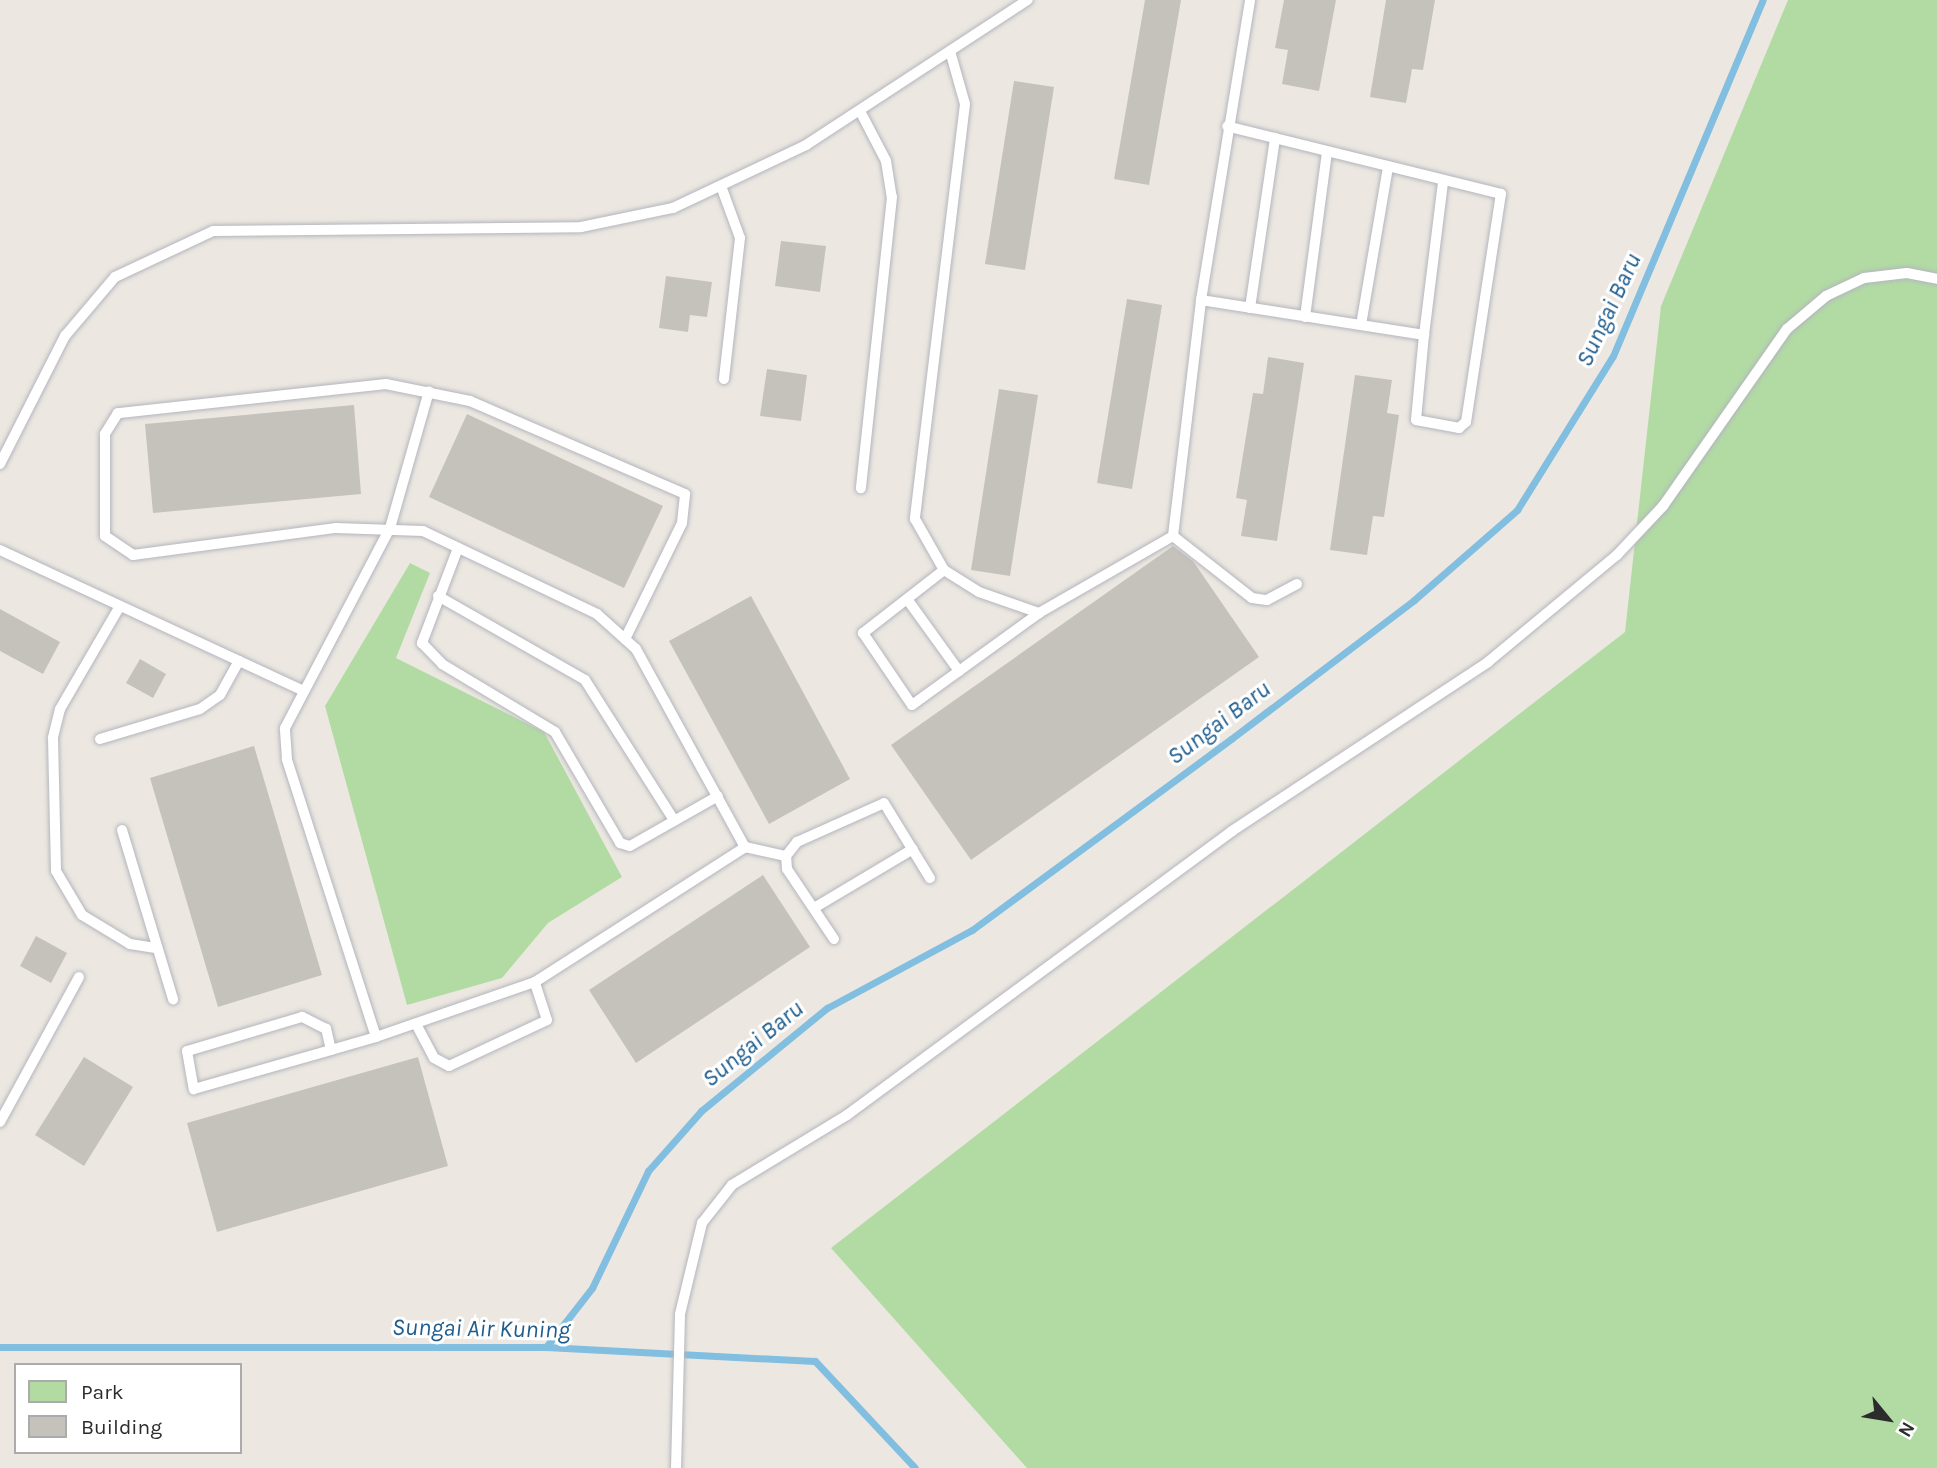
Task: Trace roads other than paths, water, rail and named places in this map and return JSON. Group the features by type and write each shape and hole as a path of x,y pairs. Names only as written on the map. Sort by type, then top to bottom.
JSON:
{"lane":[{"path":"0,464 65,336 115,277 214,231 581,227 673,208 721,186 860,111 1028,0"},
{"path":"1173,536 1201,300 1227,126 1250,0"},
{"path":"950,51 965,104 915,519 944,570 979,593 1039,614"},
{"path":"860,111 886,161 892,197 861,488"},
{"path":"1227,126 1443,182 1501,194 1466,422 1459,428 1416,420 1443,182"},
{"path":"1250,308 1275,138"},
{"path":"1306,317 1327,152"},
{"path":"1361,325 1388,167"},
{"path":"721,186 740,238 724,380"},
{"path":"676,1468 680,1314 702,1223 732,1185 847,1115 1232,831 1499,653 1618,555 1663,506 1787,329 1826,296 1864,278 1907,273 1937,279"},
{"path":"1201,300 1424,335"},
{"path":"625,639 682,523 685,494 470,401 429,390 387,384 118,413 105,434 105,536 134,555 336,528 423,531 597,614 625,639 745,847"},
{"path":"376,1037 288,759 285,728 301,690 390,528 429,390"},
{"path":"944,570 863,633 912,705 1039,614 1173,536"},
{"path":"1173,536 1252,598 1267,600 1297,584"},
{"path":"458,548 422,643 430,655 555,732 620,843 630,846 718,796"},
{"path":"0,550 301,690"},
{"path":"438,596 585,680 674,820"},
{"path":"907,599 959,671"},
{"path":"120,606 60,709 53,738 56,871 82,915 130,944 154,948"},
{"path":"100,739 200,709 220,695 239,661"},
{"path":"834,939 788,869 786,856 797,842 874,804 889,807 930,878"},
{"path":"122,830 154,948 173,999"},
{"path":"331,1050 326,1029 302,1017 187,1051 194,1089 331,1050 376,1037 416,1024 535,982 745,847 786,856"},
{"path":"814,908 914,849"},
{"path":"0,1122 79,977"},
{"path":"416,1024 433,1058 449,1066 547,1020 535,982"}],"waterway":[{"name":"Sungai Baru","path":"546,1347 592,1288 648,1171 701,1111 827,1008 972,930 1414,600 1517,510 1613,356 1763,0"},
{"name":"Sungai Air Kuning","path":"0,1347 546,1347 815,1361 915,1468"}]}
